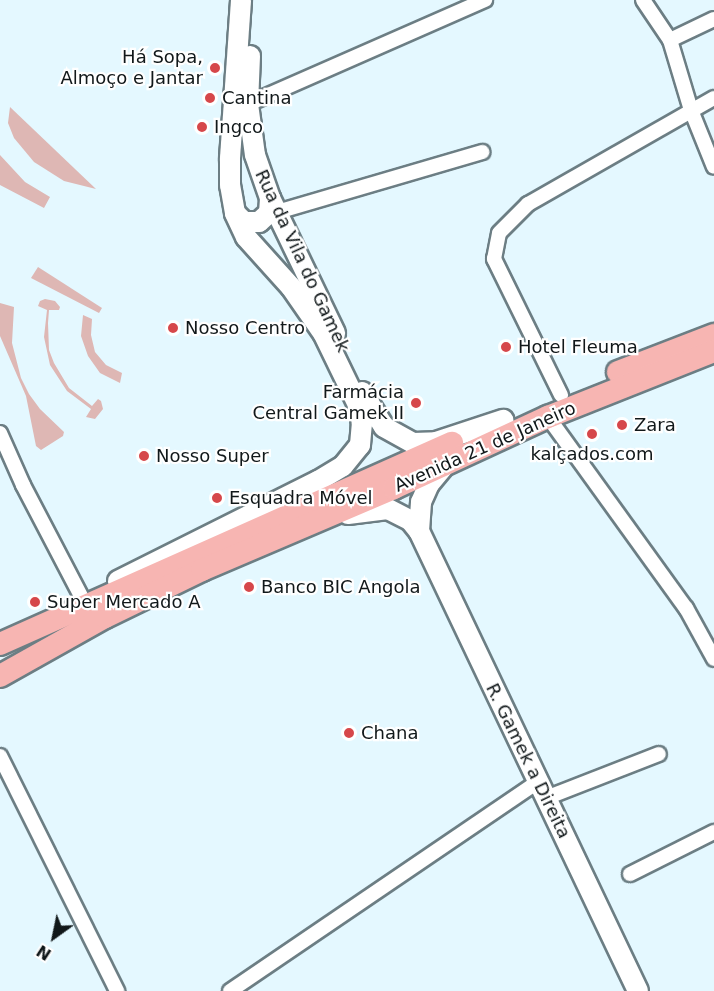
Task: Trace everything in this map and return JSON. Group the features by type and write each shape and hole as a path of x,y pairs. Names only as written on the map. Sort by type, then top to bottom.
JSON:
{"main road":[{"name":"Rua da Vila do Gamek","path":"39,627 83,600 318,481 343,466 360,445 363,424 359,407 315,320 291,286 246,237 235,213 231,198 230,158 241,0"},
{"name":"Rua da Vila do Gamek","path":"252,0 248,104 255,156 273,205 366,402 384,427 413,443 436,442 503,420"},
{"path":"235,213 244,222 260,222 273,205"},
{"name":"Avenida 21 de Janeiro","path":"0,644 503,420 714,335"},
{"name":"Avenida 21 de Janeiro","path":"0,676 105,617 296,528 394,488 449,460 548,417 714,351"},
{"path":"419,531 421,502 429,484 449,460"},
{"path":"296,528 366,510 388,508 404,515 419,531"},
{"name":"R. Gamek a Direita","path":"419,531 638,991"}],"street":[{"path":"248,104 486,0"},
{"path":"644,0 669,40 691,110 714,167"},
{"path":"669,40 714,19"},
{"path":"561,395 494,259 499,233 528,204 629,149 714,98"},
{"path":"273,205 482,152"},
{"path":"548,417 686,608 714,659"},
{"path":"0,433 23,485 83,600"},
{"path":"230,991 542,790 659,754"},
{"path":"0,756 117,991"},
{"path":"630,874 714,832"}],"shaded area":[{"path":"10,107 96,189 64,181 34,162 14,138 8,123"},
{"path":"0,155 25,182 50,197 44,208 0,185"},
{"path":"38,267 102,308 99,313 31,278"},
{"path":"45,299 55,301 60,307 59,310 49,310 49,350 54,363 69,388 92,406 98,399 101,401 103,409 95,419 86,417 91,409 67,391 50,365 44,337 47,310 38,306 40,301"},
{"path":"0,303 14,307 12,343 21,378 40,409 64,432 63,436 41,450 36,446 26,396 0,336"},
{"path":"83,315 92,319 91,335 95,352 106,365 122,373 120,383 100,373 88,356 81,336"}],"place":[{"name":"Há Sopa, Almoço e Jantar","path":"215,68"},
{"name":"Cantina","path":"210,98"},
{"name":"Ingco","path":"202,127"},
{"name":"Nosso Centro","path":"173,328"},
{"name":"Hotel Fleuma","path":"506,347"},
{"name":"Farmácia Central Gamek II","path":"416,403"},
{"name":"Zara","path":"622,425"},
{"name":"kalçados.com","path":"592,434"},
{"name":"Nosso Super","path":"144,456"},
{"name":"Esquadra Móvel","path":"217,498"},
{"name":"Banco BIC Angola","path":"249,587"},
{"name":"Super Mercado A","path":"35,602"},
{"name":"Chana","path":"349,733"}]}
